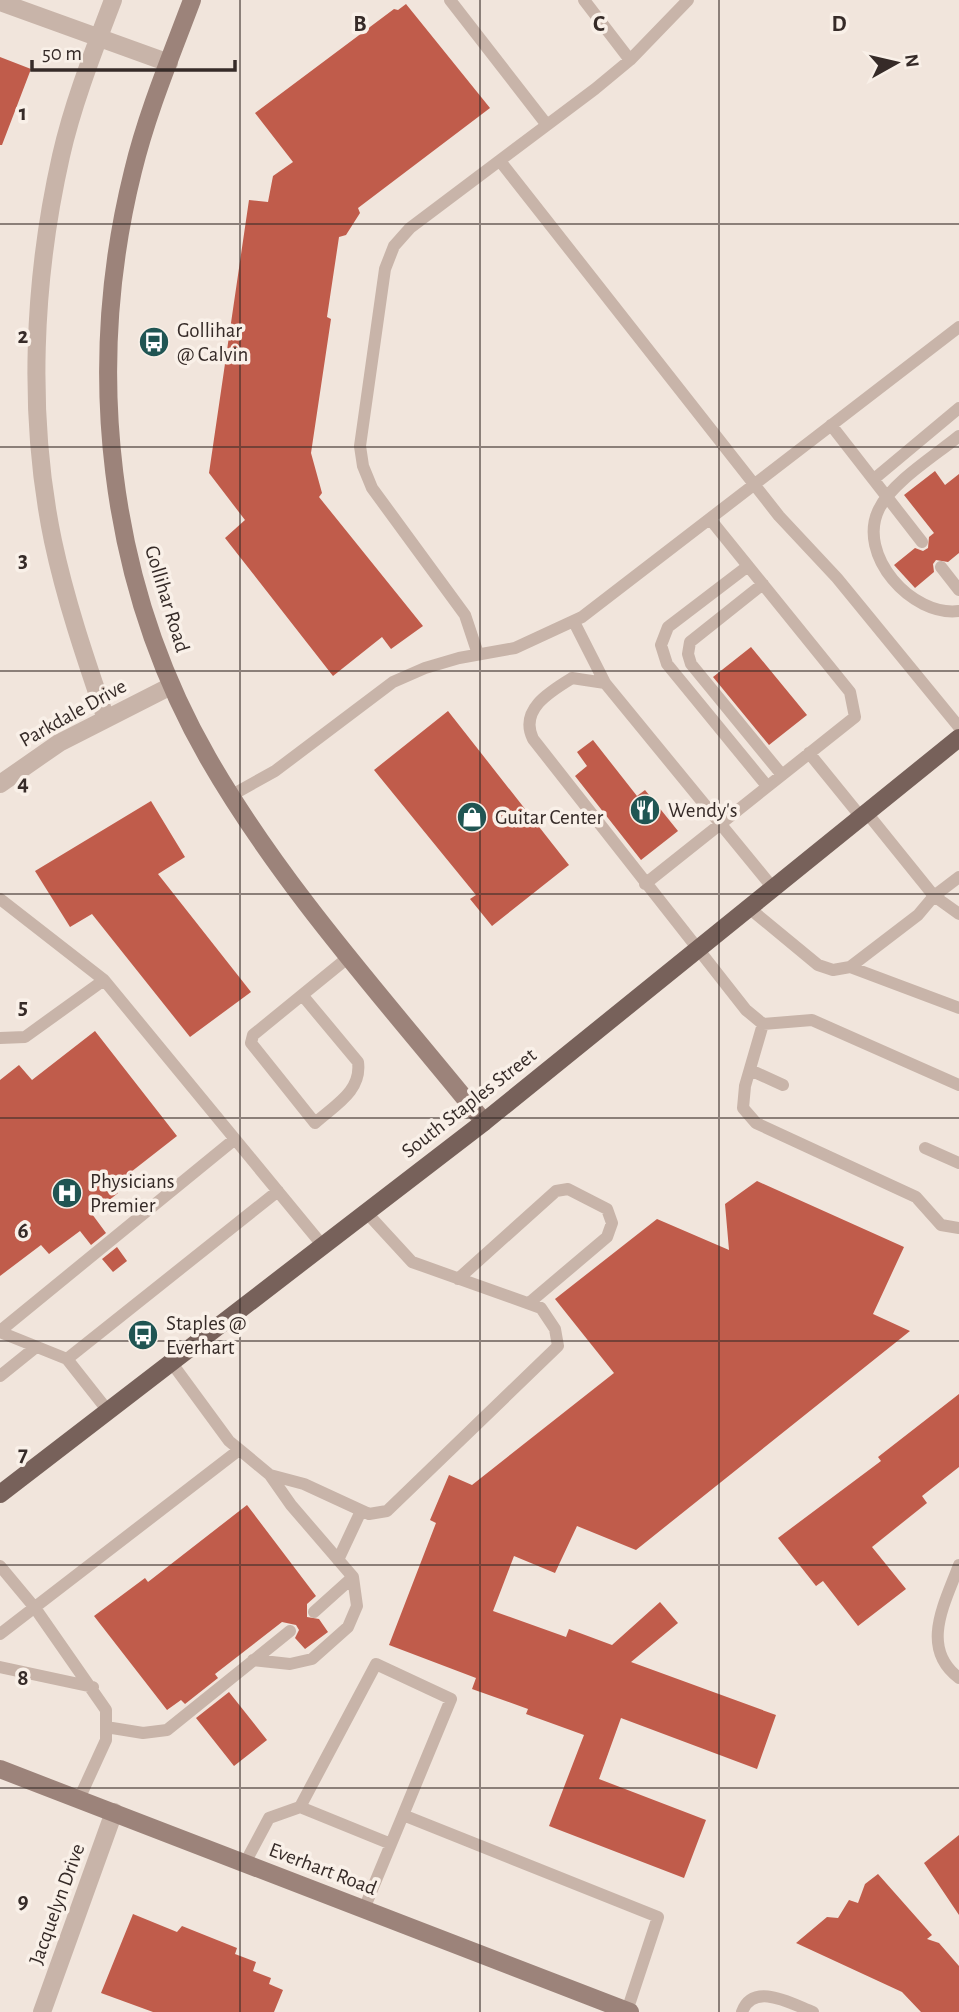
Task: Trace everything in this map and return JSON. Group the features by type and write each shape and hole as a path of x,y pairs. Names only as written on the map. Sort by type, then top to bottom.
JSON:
{"main road":[{"name":"Gollihar Road","path":"192,0 133,170 117,251 108,333 108,406 116,496 130,562 171,686 209,759 316,915 484,1122"},
{"name":"South Staples Street","path":"0,1493 484,1122 959,738"},
{"name":"Everhart Road","path":"0,1769 629,2012"}],"street":[{"path":"106,719 68,606 52,539 40,432 37,370 45,244 61,154 113,0"},
{"path":"0,2 169,63"},
{"name":"Parkdale Drive","path":"0,784 59,743 171,686"},
{"name":"Jacquelyn Drive","path":"42,2012 114,1812"}],"lane":[{"path":"450,0 547,125"},
{"path":"584,0 630,60"},
{"path":"478,654 466,615 372,488 363,466 360,446 385,269 394,246 410,228 630,60 683,2"},
{"path":"500,161 755,484 959,727"},
{"path":"232,795 275,771 393,682 425,667 515,648 574,622 959,327"},
{"path":"874,479 959,408"},
{"path":"831,425 922,542"},
{"path":"959,436 887,496 873,527 881,561 906,594 919,604 936,610 959,611"},
{"path":"645,884 855,717 850,692 710,519"},
{"path":"748,566 668,627 662,645 667,664 767,786"},
{"path":"941,567 959,590"},
{"path":"763,584 690,642 688,654 691,664 782,775"},
{"path":"574,622 605,683 773,888"},
{"path":"605,683 572,678 532,708 527,728 533,740 696,950 746,1010 764,1024 812,1020 959,1085"},
{"path":"809,753 934,896 959,914"},
{"path":"748,908 818,965 833,970 850,967 918,915 934,896 959,877"},
{"path":"0,899 104,980 323,1246"},
{"path":"303,996 358,1062 360,1074 357,1085 315,1123 251,1043 253,1035 350,957"},
{"path":"850,967 959,1008"},
{"path":"0,1038 24,1037 104,980"},
{"path":"764,1024 750,1070 743,1108 756,1123 916,1197 941,1225 959,1228"},
{"path":"750,1070 783,1084"},
{"path":"108,1411 67,1359 0,1332 235,1139"},
{"path":"925,1148 959,1163"},
{"path":"458,1279 556,1191 568,1189 607,1209 612,1223 607,1237 529,1303"},
{"path":"67,1359 278,1191"},
{"path":"270,1475 304,1484 369,1514 387,1511 558,1346 555,1329 541,1308 412,1262 366,1212"},
{"path":"0,1376 36,1347"},
{"path":"171,1362 239,1450 270,1475 291,1505 353,1577 357,1606 348,1627 312,1658 290,1664 253,1660"},
{"path":"0,1634 239,1450"},
{"path":"338,1560 361,1511"},
{"path":"959,1565 936,1626 940,1657 949,1671 959,1678"},
{"path":"0,1566 35,1608 93,1687 106,1710 106,1740 79,1799"},
{"path":"314,1612 353,1577"},
{"path":"106,1727 143,1733 167,1730 290,1631"},
{"path":"300,1807 376,1664 452,1699 364,1909"},
{"path":"0,1667 93,1687"},
{"path":"246,1863 269,1818 300,1807 391,1844"},
{"path":"403,1815 657,1917 629,2012"},
{"path":"742,2012 744,2005 756,1997 768,1995 813,2012"}],"building":[{"path":"406,4 490,108 358,208 360,213 346,235 339,237 327,317 331,319 311,453 322,493 319,497 423,626 391,649 382,637 333,676 225,538 245,520 209,473 249,200 268,202 273,176 293,162 255,113 394,9 398,10"},
{"path":"0,57 31,69 2,145 0,145"},
{"path":"935,471 945,485 959,474 959,553 948,562 936,560 933,564 934,572 915,588 894,565 915,548 923,551 928,548 929,537 934,533 904,495"},
{"path":"751,647 807,715 769,745 713,677"},
{"name":"Guitar Center","path":"448,711 569,865 492,926 470,899 476,895 374,770"},
{"path":"593,740 637,796 645,790 678,831 641,860 575,776 587,766 577,752"},
{"path":"151,801 185,857 158,874 251,992 190,1037 92,914 70,927 35,871"},
{"path":"95,1031 177,1136 113,1186 118,1193 92,1214 106,1233 91,1245 80,1231 49,1254 41,1245 0,1276 0,1080 19,1065 32,1080"},
{"path":"757,1181 904,1247 873,1314 910,1331 636,1550 577,1526 555,1573 514,1556 493,1611 566,1637 569,1629 612,1645 660,1602 678,1623 631,1662 776,1715 757,1769 621,1718 599,1779 706,1820 684,1878 549,1826 584,1735 526,1714 528,1709 472,1689 476,1678 389,1645 436,1523 430,1520 449,1475 472,1485 614,1373 555,1299 657,1219 729,1250 725,1204"},
{"path":"117,1247 127,1261 113,1272 102,1259"},
{"path":"959,1394 959,1467 922,1496 927,1503 872,1547 906,1589 858,1626 823,1581 816,1586 778,1538 881,1461 878,1457"},
{"path":"247,1505 316,1596 307,1604 307,1617 319,1619 328,1632 305,1649 295,1638 299,1630 296,1625 282,1622 215,1674 218,1678 185,1704 181,1700 167,1710 94,1616 145,1578 148,1582"},
{"path":"229,1692 267,1740 234,1766 196,1718"},
{"path":"959,1835 959,1915 924,1863"},
{"path":"878,1874 932,1935 927,1939 939,1943 959,1966 959,2012 921,2012 902,1992 796,1943 827,1917 838,1918 849,1900 858,1903 865,1884"},
{"path":"133,1914 177,1932 182,1926 237,1948 235,1954 256,1962 253,1971 271,1978 269,1984 283,1990 274,2012 153,2012 101,1993"}],"place":[{"name":"Gollihar @ Calvin","path":"154,342"},
{"name":"Wendy's","path":"645,810"},
{"name":"Guitar Center","path":"472,817"},
{"name":"Physicians Premier","path":"67,1193"},
{"name":"Staples @ Everhart","path":"143,1335"}]}
